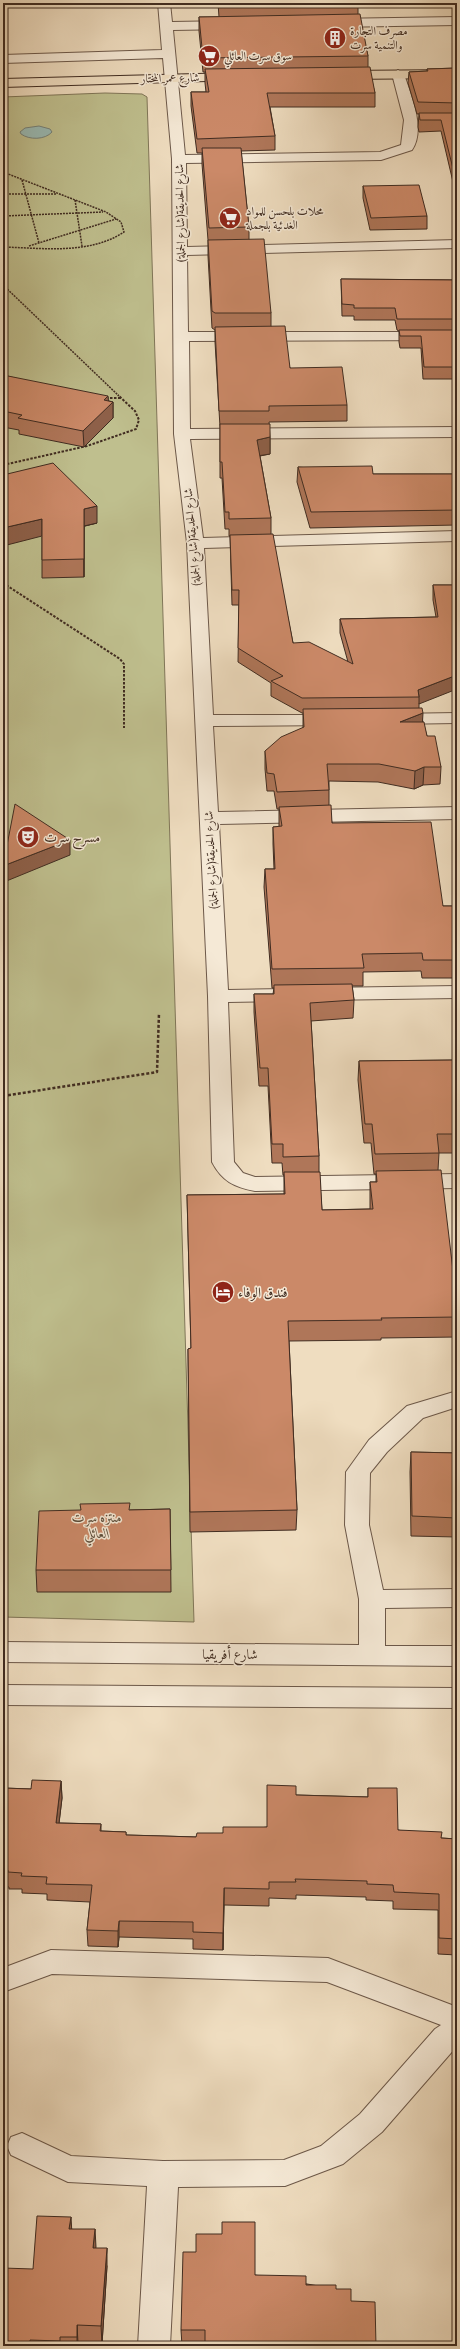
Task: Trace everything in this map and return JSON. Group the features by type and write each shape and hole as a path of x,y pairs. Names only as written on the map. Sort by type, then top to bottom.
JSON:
{"main road":[{"path":"327,76 398,74 457,64"},
{"path":"337,65 425,69 457,74"},
{"path":"171,72 242,66"},
{"name":"شارع عمر المختار","path":"4,73 171,72 249,77"}],"street":[{"name":"شارع الحديقة(شارع الجملة)","path":"164,3 179,159 182,434 195,543 218,996 223,1162 228,1172 238,1180 255,1184 457,1181"},
{"path":"316,23 457,21"},
{"path":"166,26 245,25"},
{"path":"3,59 169,54"},
{"path":"179,159 381,156 407,147 410,140 410,119 398,74"},
{"path":"410,119 426,119"},
{"path":"180,251 457,244"},
{"path":"182,338 457,336"},
{"path":"182,434 457,432"},
{"path":"195,543 457,536"},
{"path":"374,719 457,718"},
{"path":"204,721 351,720"},
{"path":"209,818 457,813"},
{"path":"218,996 457,992"},
{"path":"372,1655 372,1599 357,1525 358,1472 378,1446 415,1412 457,1399"},
{"path":"372,1599 457,1598"},
{"name":"شارع أفريقيا","path":"3,1652 457,1656"},
{"path":"3,1695 457,1698"},
{"path":"3,1980 51,1962 328,1970 457,2018"},
{"path":"22,2146 68,2169 163,2174 285,2172 332,2155 371,2123 444,2038 457,2030"},
{"path":"154,2346 163,2174"}],"path":[{"path":"3,173 106,212 121,222 124,232 117,239 98,245 3,247"},
{"path":"22,180 30,215 39,243"},
{"path":"3,194 58,194"},
{"path":"76,200 82,246"},
{"path":"3,216 106,212"},
{"path":"25,247 116,218"},
{"path":"3,285 135,411 139,420 136,429 101,443 66,453 3,465"},
{"path":"101,398 121,398"},
{"path":"3,583 120,659 124,664 124,728"},
{"path":"3,1096 157,1072 159,1013"}],"green space":[{"name":"منتزه سرت العائلي","path":"105,93 142,94 147,97 194,1622 3,1617 3,97"}],"water":[{"path":"39,126 50,129 52,132 45,137 32,138 24,136 20,132 25,128"}],"building":[{"path":"219,3 333,3 219,5"},
{"path":"360,14 368,56 203,58 199,17"},
{"path":"370,67 375,93 267,93 275,136 197,139 191,92 209,92 205,69"},
{"path":"457,68 457,103 418,102 409,72 428,71 427,69"},
{"path":"419,113 457,113 457,185 441,120 420,120"},
{"path":"202,148 241,148 249,227 209,228"},
{"path":"419,185 427,216 371,218 363,186"},
{"path":"264,239 271,313 215,313 212,311 208,240"},
{"path":"341,279 457,280 457,319 397,319 395,308 354,308 354,305 342,304"},
{"path":"285,326 290,368 342,367 347,405 269,406 269,411 219,411 215,327"},
{"path":"399,330 457,330 457,367 424,367 421,336 400,336"},
{"path":"3,375 108,396 104,400 113,402 83,431 18,418 22,415 3,411"},
{"path":"220,424 270,424 270,437 257,440 271,518 229,519 229,512 225,512 222,462 220,462"},
{"path":"53,463 97,506 84,509 84,559 42,560 42,519 3,528 3,475"},
{"path":"372,466 373,474 457,474 457,510 311,512 298,467"},
{"path":"273,534 293,643 309,642 353,664 340,619 438,617 433,585 457,585 457,675 418,690 419,697 302,698 271,681 283,676 238,648 239,590 232,590 230,535"},
{"path":"422,708 423,713 400,722 424,722 427,736 435,736 441,767 424,767 415,771 379,764 327,764 329,790 277,792 274,774 267,773 265,751 281,737 304,727 303,709"},
{"path":"15,804 70,840 3,866"},
{"path":"331,805 332,823 431,822 443,906 457,906 457,960 423,960 422,953 362,954 364,968 272,969 265,869 275,869 273,827 282,826 279,807"},
{"path":"352,984 354,1000 310,1003 319,1156 283,1157 283,1144 272,1144 268,1068 260,1068 254,994 274,994 274,985"},
{"path":"457,1060 457,1134 437,1134 439,1153 375,1154 372,1124 365,1124 359,1061"},
{"path":"441,1170 457,1304 457,1317 381,1318 382,1320 288,1321 297,1510 190,1512 188,1349 191,1348 187,1195 285,1194 284,1172 320,1172 322,1210 373,1209 370,1182 377,1182 376,1171"},
{"path":"411,1452 457,1453 457,1518 412,1516"},
{"path":"130,1503 129,1510 170,1509 171,1570 36,1570 39,1511 81,1510 80,1504"},
{"path":"32,1780 61,1781 56,1823 101,1824 100,1831 126,1832 126,1835 196,1837 197,1833 223,1833 223,1827 267,1827 267,1785 296,1786 296,1795 368,1797 368,1788 397,1788 398,1830 442,1832 441,1838 457,1839 457,1939 439,1938 439,1894 394,1892 393,1885 367,1884 367,1881 295,1879 296,1882 269,1882 269,1889 224,1888 223,1933 193,1932 193,1922 119,1921 118,1931 87,1930 92,1885 46,1884 47,1877 21,1876 22,1873 3,1870 3,1788 31,1789"},
{"path":"37,2216 71,2217 69,2229 95,2229 93,2248 107,2248 101,2326 77,2325 77,2337 60,2337 60,2341 30,2340 30,2346 3,2346 3,2268 33,2269"},
{"path":"222,2222 255,2222 255,2275 306,2276 306,2285 336,2285 336,2289 351,2289 351,2301 375,2302 376,2346 221,2346 221,2342 205,2342 205,2330 181,2330 183,2252 196,2252 196,2234 222,2234"}],"place":[{"name":"مصرف التجارة والتنمية سرت","path":"335,38"},
{"name":"سوق سرت العائلي","path":"209,56"},
{"name":"محلات بلحسن للمواد الغدئية بلجملة","path":"230,218"},
{"name":"مسرح سرت","path":"28,837"},
{"name":"فندق الوفاء","path":"223,1292"}]}
